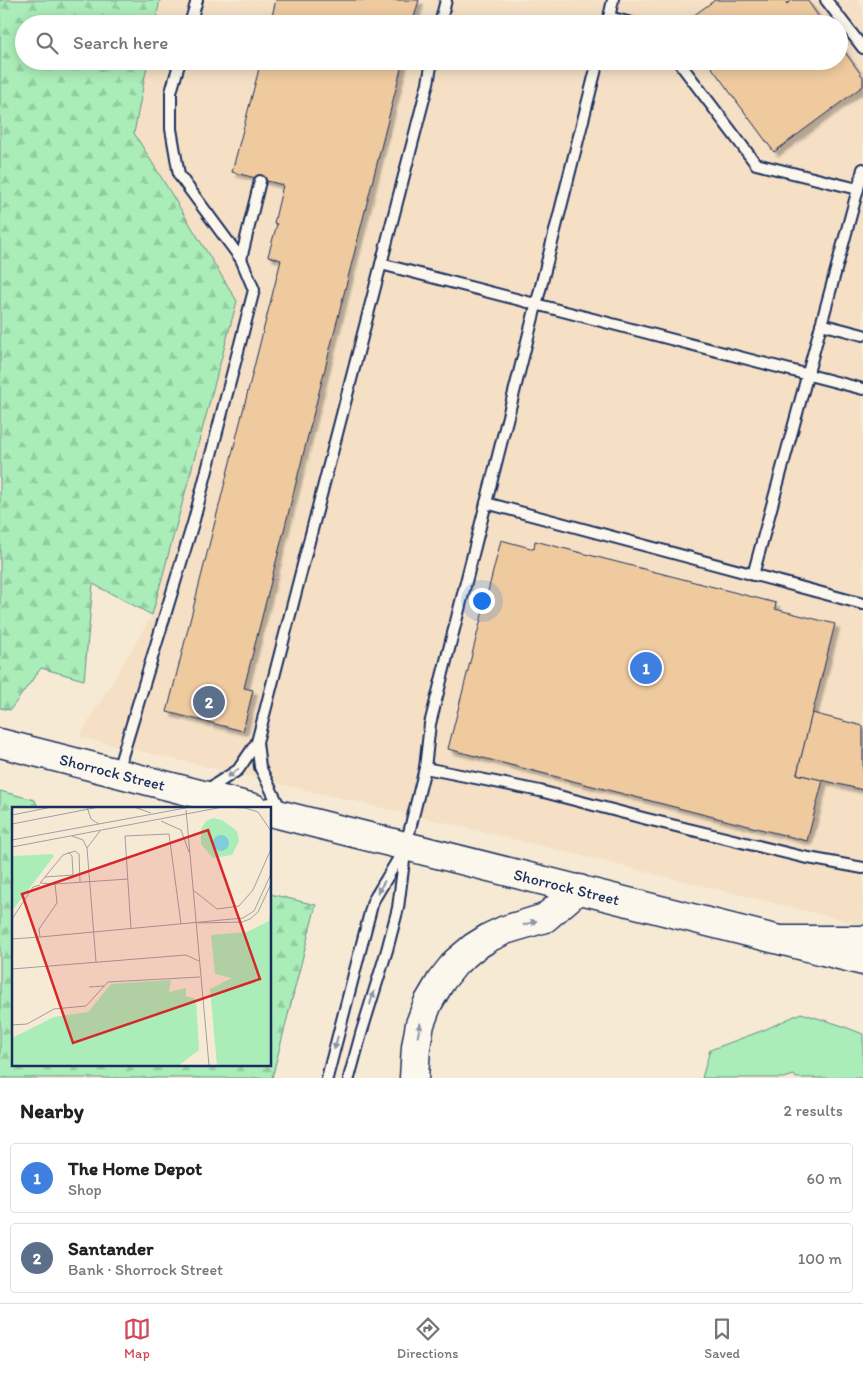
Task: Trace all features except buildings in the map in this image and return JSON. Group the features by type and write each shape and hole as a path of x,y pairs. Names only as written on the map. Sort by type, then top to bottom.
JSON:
{"main road":[{"name":"Shorrock Street","path":"0,744 250,807"},
{"name":"Shorrock Street","path":"277,814 863,960"},
{"path":"414,1078 420,1024 428,1003 441,981 456,962 490,937 505,930 545,918 579,889"},
{"path":"783,940 863,940"}],"lane":[{"path":"193,15 197,0"},
{"path":"442,15 446,0"},
{"path":"609,15 613,0"},
{"path":"826,0 838,15"},
{"path":"848,29 863,48"},
{"path":"116,774 194,520 254,290 241,259 179,174 170,129 171,92 177,70"},
{"path":"200,794 238,770 257,742 430,70"},
{"path":"349,1078 360,1034 387,950 398,908 406,846 425,768 430,724 596,70"},
{"path":"685,70 756,164 858,189"},
{"path":"753,574 863,169"},
{"path":"241,259 260,181"},
{"path":"381,264 863,389"},
{"path":"821,324 863,335"},
{"path":"486,503 863,604"},
{"path":"257,742 260,767 277,814"},
{"path":"425,768 540,790 647,819 802,857 863,868"},
{"path":"327,1078 374,901 406,846"}],"shaded area":[{"path":"160,0 858,0 863,8 863,925 459,826 79,737 152,615 237,302 134,133 146,70 848,70 848,15 157,15"}],"green space":[{"path":"0,0 160,0 157,15 15,15 15,70 146,70 134,133 237,301 152,615 93,584 84,680 41,668 10,710 0,708"},
{"path":"0,791 35,800 38,807 12,807 12,1066 271,1066 271,894 316,905 272,1078 0,1078"},
{"path":"801,1013 863,1034 863,1078 796,1078 794,1075 784,1078 702,1078 710,1050 764,1030"}],"place":[{"name":"The Home Depot","path":"646,668"},
{"name":"Santander","path":"209,702"}]}
